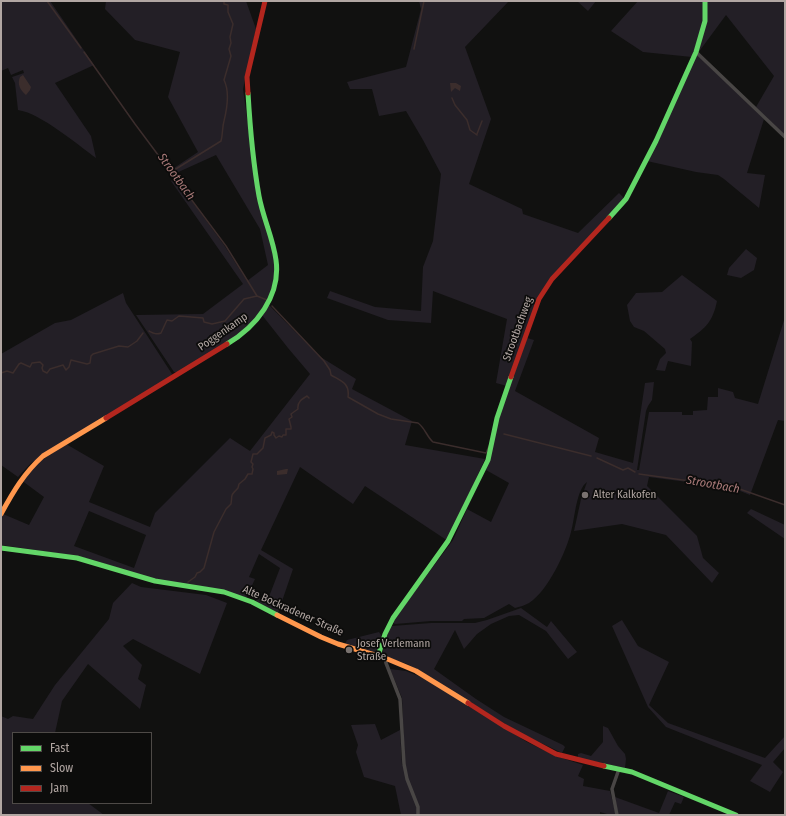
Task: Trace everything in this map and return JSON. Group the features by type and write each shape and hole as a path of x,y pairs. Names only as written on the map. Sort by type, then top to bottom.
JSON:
{"street":[{"name":"Poggenkamp","path":"1,514 19,480 32,465 43,456 236,339 256,323 268,303 277,278 276,264 273,247 262,209 257,179 247,77 265,1"},
{"name":"Strootbachweg","path":"378,656 388,625 448,542 488,460 497,418 539,299 552,278 626,199 656,141 696,52 705,21 705,1"},
{"path":"696,52 785,136"},
{"name":"Alte Bockradener Straße","path":"1,548 77,558 155,581 224,592 252,602 338,644 398,662 429,678 504,726 540,746 570,759 632,772 736,815"},
{"path":"385,658 400,698 404,764 407,780 418,807 418,815"},
{"path":"617,815 612,789 619,769"}],"shaded area":[{"path":"1,1 50,1 94,65 55,83 91,136 96,158 69,137 47,123 27,112 18,110 15,83 12,77 24,73 23,70 11,75 8,68 1,71"},
{"path":"106,1 246,1 256,29 243,89 256,183 272,248 275,264 275,277 267,303 255,322 235,338 178,373 174,372 136,315 203,314 243,284 171,181 175,178 224,245 247,281 268,265 260,229 216,155 174,174 171,170 198,152 168,97 180,52 135,40 105,9"},
{"path":"419,1 509,1 465,47 491,119 469,184 522,209 523,214 578,233 619,193 625,199 547,283 507,386 496,383 507,319 433,291 431,323 388,320 327,298 330,291 375,307 421,311 423,267 433,241 441,174 406,111 379,116 372,89 350,89 347,82 406,67 421,9"},
{"path":"577,1 596,1 588,11"},
{"path":"638,1 704,1 704,20 692,57 643,52 611,31"},
{"path":"706,1 785,1 785,135 756,107 774,76 726,15 698,53"},
{"path":"696,54 764,119 747,173 765,175 759,208 718,175 696,172 647,161"},
{"path":"23,75 31,87 26,95 22,91 19,84 20,77"},
{"path":"450,83 456,83 461,86 460,91 455,88 451,92"},
{"path":"746,249 757,258 754,270 741,278 727,275 729,268"},
{"path":"682,275 717,301 711,319 705,327 690,339 692,342 691,366 668,361 665,371 656,370 660,359 666,353 665,349 644,331 634,327 630,321 627,305 636,293 662,292"},
{"path":"123,293 126,303 172,374 171,377 31,463 18,477 1,465 1,354 55,323 71,320"},
{"path":"269,305 319,356 356,379 352,389 412,421 405,445 485,459 448,541 365,486 353,504 300,467 261,550 293,569 278,613 256,601 258,597 267,602 280,568 259,554 249,577 255,579 246,598 219,589 156,580 76,556 1,545 1,518 3,514 29,525 44,497 21,480 33,466 66,444 104,466 89,502 150,527 155,513 230,438 250,451 310,374 262,315","holes":["89,511 146,535 134,568 74,546"]},
{"path":"785,317 785,421 778,420 750,495 733,488 649,477 647,486 697,536 703,558 719,573 712,583 666,535 622,524 574,531 581,499 587,482 580,491 569,540 561,560 543,590 529,603 515,608 509,604 484,618 464,619 462,621 431,621 395,624 392,622 453,540 467,509 491,522 509,483 486,470 498,419 527,338 534,340 515,391 599,438 595,452 633,463 645,383 654,382 652,400 646,411 637,470 639,470 649,412 682,412 682,415 693,415 693,411 707,410 708,397 718,397 718,388 733,392 735,398 758,404"},
{"path":"288,469 287,474 277,475 277,471"},
{"path":"751,509 785,525 785,539 747,513"},
{"path":"132,583 141,587 206,595 227,603 200,674 133,639 123,646 142,665 138,679 146,685 140,709 88,664 62,701 55,732 12,732 12,804 89,804 104,815 1,815 1,716 8,719 13,716 33,719 55,685 109,619 113,603"},
{"path":"521,608 547,627 551,621 577,652 568,659 546,631 519,615 509,616 491,624 477,634 464,649 455,630 434,669 504,717 563,745 565,747 562,753 516,731 422,672 407,664 381,655 390,627 392,626 431,623 475,623"},
{"path":"622,620 638,646 669,662 649,705 668,723 765,758 785,736 785,748 773,762 783,772 770,792 750,781 762,765 666,727 648,707 612,626"},
{"path":"379,632 381,635 378,649 374,653 345,644 347,640"},
{"path":"390,669 406,671 426,679 527,742 556,756 583,765 578,776 584,779 583,786 610,791 616,815 607,815 600,812 600,815 401,815 395,786 364,777 356,752 358,745 351,725 375,724 381,740 400,730 402,765 405,765 402,698"},
{"path":"603,726 608,728 618,746 625,754 625,768 578,758 578,754 581,753 591,756 603,742"},
{"path":"668,791 684,797 681,804 675,802 669,815 618,815 615,797 659,813"}],"waterway":[{"name":"Strootbach","path":"47,1 81,48"},
{"path":"171,172 221,141 227,100 227,90 224,80 231,56 229,49 233,24 228,12 228,5 224,4 224,1"},
{"path":"414,49 424,1"},
{"name":"Strootbach","path":"84,52 135,124 226,246 257,296 267,300"},
{"path":"452,98 455,105 467,120 470,130 477,135"},
{"path":"477,134 482,121"},
{"path":"149,331 156,334 161,333 167,320 172,321 179,316 203,318 204,322 212,324 225,321 244,299 257,296"},
{"name":"Strootbach","path":"272,306 324,361 330,370 331,375 346,385 348,388 348,397 378,414 391,419 418,423 433,442 486,453 489,446"},
{"path":"1,373 7,371 13,373 21,363 30,367 32,363 40,362 43,365 43,371 47,373 50,369 63,365 66,370 69,367 71,360 87,364 90,363 91,356 93,354 119,346 128,347 137,341 143,333"},
{"path":"188,582 204,568 214,532 226,509 231,504 232,494 248,474 252,474 253,464 251,462 253,454 257,454 263,448 265,438 271,435 272,432 276,438 286,435 286,429 291,429 289,419 292,417 291,414 298,409 298,404 302,400 307,396 309,398"},
{"name":"Strootbach","path":"504,434 591,456"},
{"name":"Strootbach","path":"597,458 623,470 628,468 635,472"},
{"name":"Strootbach","path":"639,474 734,487 785,505"}],"traffic: fast":[{"path":"609,218 626,199 656,141 696,52 705,21 705,1"},
{"path":"227,344 248,329 257,319 270,298 275,286 277,273 275,252 261,204 257,183 248,93"},
{"path":"378,656 385,634 393,618 448,541 488,460 497,418 511,377"},
{"path":"1,548 77,558 155,581 224,592 252,602 277,615"},
{"path":"604,766 632,772 736,815"}],"traffic: slow":[{"path":"1,514 19,483 43,456 106,418"},
{"path":"277,615 338,644 385,658 416,671 468,703"}],"traffic: jam":[{"path":"248,93 247,77 265,1"},
{"path":"511,377 539,299 552,279 609,218"},
{"path":"106,418 227,344"},
{"path":"468,703 504,726 556,754 604,766"}],"place":[{"name":"Alter Kalkofen","path":"585,495"},
{"name":"Josef Verlemann Straße","path":"349,650"}]}
